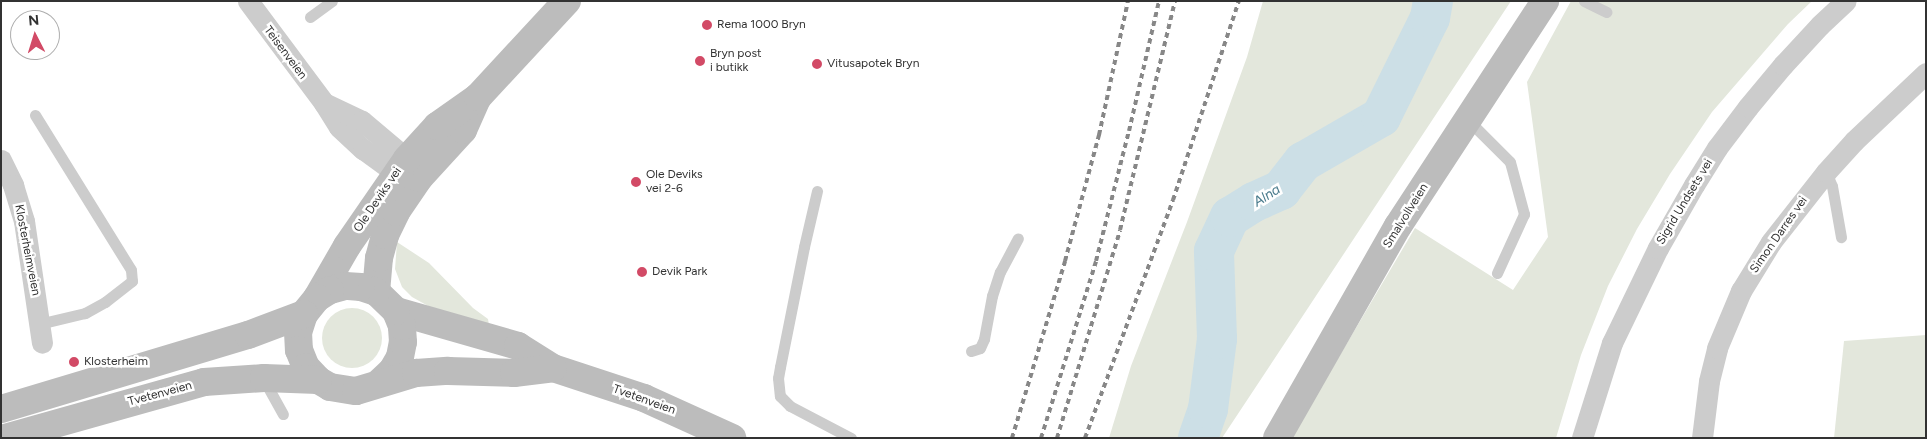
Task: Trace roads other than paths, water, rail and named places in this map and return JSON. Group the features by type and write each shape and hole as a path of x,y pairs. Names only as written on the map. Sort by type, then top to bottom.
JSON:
{"main road":[{"name":"Ole Deviks vei","path":"310,306 346,246 407,170 437,126 478,96 567,1"},
{"name":"Smalvollveien","path":"1277,438 1398,226 1544,1"},
{"name":"Ole Deviks vei","path":"376,292 376,276 385,236 407,195 407,170"},
{"path":"1,409 248,336 310,306 330,290 345,286 361,287 376,292"},
{"name":"Tvetenveien","path":"376,292 396,311 518,346 553,368 644,398 725,434"},
{"path":"310,306 298,332 299,350 306,367 318,380"},
{"path":"380,382 396,364 403,342 402,326 396,311"},
{"name":"Tvetenveien","path":"5,438 204,382 264,378 318,380 330,387 349,391 369,388 380,382 416,373 448,371 514,373 553,368"}],"street":[{"name":"Teisenveien","path":"248,1 339,126 350,138 407,170"},
{"name":"Sigrid Undsets vei","path":"1582,438 1612,343 1658,248 1694,185 1717,148 1748,107 1802,45 1846,1"},
{"name":"Simon Darres vei","path":"1702,438 1717,348 1741,291 1771,242 1826,172 1854,140 1926,73"},
{"name":"Klosterheimveien","path":"1,160 13,184 24,221 40,333"}],"lane":[{"path":"310,17 332,1"},
{"path":"1584,1 1607,12"},
{"path":"35,115 131,270 132,281 105,302 40,333"},
{"path":"1468,120 1510,162 1524,214 1497,273"},
{"path":"1826,172 1832,186 1841,236"},
{"path":"817,191 778,378 780,396 790,406 851,438"},
{"path":"971,351 980,348 984,340 992,296 1000,272 1018,238"},
{"path":"264,378 270,394 283,414"}],"waterway":[{"name":"Alna","path":"1198,438 1208,409 1217,339 1214,251 1230,217 1254,202 1281,190 1303,162 1381,117 1430,18 1433,1"}],"railway":[{"path":"1012,438 1065,261 1099,135 1128,1"},
{"path":"1041,438 1096,261 1159,1"},
{"path":"1057,438 1120,230 1175,1"},
{"path":"1085,438 1173,200 1239,1"}],"place":[{"name":"Rema 1000 Bryn","path":"707,25"},
{"name":"Bryn post i butikk","path":"700,61"},
{"name":"Vitusapotek Bryn","path":"817,64"},
{"name":"Ole Deviks vei 2-6","path":"636,182"},
{"name":"Devik Park","path":"642,272"},
{"name":"Klosterheim","path":"74,362"}]}
